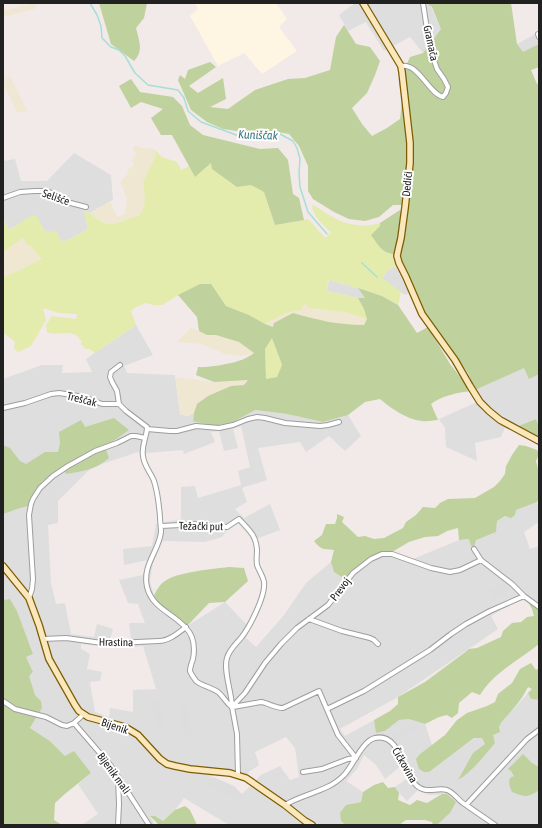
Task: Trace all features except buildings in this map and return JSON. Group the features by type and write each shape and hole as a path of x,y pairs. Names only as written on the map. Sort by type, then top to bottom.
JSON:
{"street":[{"name":"Dedići","path":"363,3 401,66 410,143 410,163 401,238 397,256 399,263 422,314 455,360 475,395 489,411 500,420 539,441"},
{"name":"Gramača","path":"401,66 405,65 419,74 426,80 438,96 443,97 446,93 448,87 444,78 437,69 433,57 423,3"},
{"name":"Selišće","path":"3,198 20,192 44,191 52,193 63,201 86,207"},
{"path":"120,365 111,372 110,379 117,391 119,404 129,414 146,425 147,429 143,448 143,458 156,487 161,526 160,537 148,567 146,581 147,588 154,602 186,627 190,634 194,645 194,653 190,670 192,676 199,683 225,698 232,707 237,734 238,775"},
{"name":"Treščak","path":"3,408 59,393 84,397 102,404 119,404"},
{"path":"147,429 177,431 196,426 219,428 257,417 285,423 320,426 339,422"},
{"path":"29,598 33,579 29,515 33,499 40,488 53,476 95,451 131,436 146,438"},
{"name":"Težački put","path":"161,526 200,524 230,526 239,519 251,532 255,540 257,565 264,581 264,588 261,600 249,624 243,635 230,651 226,660 232,707"},
{"path":"474,549 481,560 539,607"},
{"name":"Prevoj","path":"232,707 245,693 275,650 291,634 328,605 353,573 364,563 382,554 392,554 431,568 450,572 460,570 481,560"},
{"path":"3,566 29,598 54,668 75,705 84,714 74,723 67,726 46,717 15,708 3,700"},
{"path":"327,709 364,691 428,652 451,634 476,618 524,596"},
{"path":"309,619 342,631 370,638 378,644"},
{"name":"Hrastina","path":"43,638 66,638 114,644 163,641 169,639 186,627"},
{"path":"232,707 261,702 283,708 319,691 338,735 356,758"},
{"name":"Bijenik","path":"84,714 125,727 134,732 160,759 167,764 182,768 238,775 250,780 312,825"},
{"name":"Bijenik mali","path":"74,723 117,775 149,825"},
{"path":"495,825 466,805 527,739 539,730"},
{"name":"Čičkovina","path":"285,805 338,781 348,771 364,746 372,739 378,737 392,741 412,779 418,787 425,790 447,790 466,805"},
{"path":"303,772 322,769 351,758 356,758"},
{"path":"117,775 119,804 118,825"}],"shaded area":[{"path":"35,3 37,8 3,17 3,11"},
{"path":"195,3 276,3 287,19 279,27 297,51 262,74 244,53 218,66 190,16 198,9"},
{"path":"355,3 426,3 431,7 441,29 423,53 410,37 384,51 366,22 348,31 339,15"},
{"path":"539,32 539,44 523,53 517,44"},
{"path":"10,76 27,111 17,113 3,82"},
{"path":"135,145 141,148 154,149 156,155 143,182 145,198 144,206 140,215 114,224 106,224 90,213 110,201 117,217 125,214 127,199 120,182 127,175 128,169 134,166 132,160 136,154 133,150"},
{"path":"74,153 111,175 113,200 90,213 84,211 88,229 62,242 46,231 15,226 9,230 3,219 3,161 15,159 21,181 47,181"},
{"path":"23,238 34,247 34,251 42,259 3,277 3,264 5,263 3,259 3,252"},
{"path":"396,266 409,293 405,295 382,278 388,270"},
{"path":"329,280 358,288 366,298 358,298 327,291"},
{"path":"305,302 316,309 344,312 367,319 364,325 350,325 316,320 293,313 273,327 265,324 286,313 301,310"},
{"path":"136,325 153,355 124,366 127,373 175,375 180,414 187,416 194,413 193,421 233,422 254,410 287,414 323,422 348,415 361,436 345,451 329,436 306,452 300,442 258,448 267,480 242,488 247,502 235,509 244,518 270,504 280,530 253,540 238,523 228,529 222,537 205,542 163,541 153,563 150,581 154,596 156,602 187,626 225,602 250,628 246,638 256,647 284,615 306,583 331,562 345,579 355,569 378,553 392,552 413,559 459,540 470,539 496,530 497,521 516,510 537,502 539,507 539,522 524,532 530,549 539,546 539,609 522,600 491,616 498,629 398,697 340,729 345,736 374,720 377,733 385,731 399,720 409,719 425,724 432,745 420,754 429,772 507,716 528,693 531,699 539,700 539,825 437,825 450,813 447,794 429,795 418,790 407,801 395,787 409,777 402,765 385,779 376,765 364,755 357,769 346,781 363,792 361,802 354,803 341,821 345,825 229,825 184,798 175,810 163,821 155,816 150,816 155,825 83,824 98,814 78,784 91,773 65,756 50,741 30,728 37,717 41,701 35,695 28,676 33,672 26,657 33,654 17,611 10,599 3,599 3,379 42,365 63,365 62,373 92,372 86,359","holes":["241,426 250,467 238,471 241,485 198,498 195,486 181,487 181,519 156,524 152,546 123,549 124,565 148,560 143,575 119,580 128,603 138,604 145,623 129,623 132,647 143,646 156,689 133,690 133,712 110,708 109,717 95,712 90,682 100,681 102,672 87,669 90,654 81,649 81,644 108,647 113,629 97,624 94,637 71,634 65,603 56,604 51,583 48,525 58,523 58,501 89,470 138,452 147,453 183,450 184,454 215,442 211,432 219,431 224,451 238,448 233,429","286,737 295,748 299,777 290,780 280,766 261,775 242,794 207,778 215,775 230,776 243,780 249,772 259,765 255,752"]},
{"path":"191,327 207,335 216,335 239,342 254,353 242,356 225,354 201,344 177,342"},
{"path":"524,367 529,378 539,374 539,427 536,419 516,427 487,406 475,390"},
{"path":"175,377 214,382 249,379 244,385 231,386 197,404 194,413 187,416 180,414"},
{"path":"477,402 482,411 505,427 501,437 475,443 477,461 446,447 445,428 439,419"},
{"path":"506,582 510,590 493,598 489,590"},
{"path":"160,701 163,733 156,732 152,702"},
{"path":"188,706 192,735 184,736 180,707"},
{"path":"406,725 408,728 412,726 414,729 397,742 392,736"},
{"path":"213,777 234,786 242,794 238,800 204,783 207,778"}],"green space":[{"path":"99,3 147,3 144,18 136,28 140,50 134,61 111,44"},
{"path":"426,3 511,3 517,44 523,52 539,44 539,67 531,70 537,84 539,84 539,374 529,379 524,368 475,390 468,373 422,310 400,258 409,202 401,205 393,205 379,217 365,221 349,219 334,212 313,199 308,191 308,166 299,146 289,134 272,131 250,133 223,129 207,122 191,110 178,80 180,75 185,79 188,70 210,62 216,67 189,86 198,93 223,78 226,99 210,107 228,109 255,90 288,79 305,78 330,70 336,37 344,25 356,44 370,47 380,61 367,93 352,108 372,136 400,119 402,102 399,82 410,57 423,53 441,29 432,7"},
{"path":"131,79 140,92 173,97 182,106 190,125 203,135 260,149 278,148 288,160 293,194 299,198 304,220 275,225 264,192 251,185 237,187 212,169 211,163 195,177 172,135 161,135 151,118 163,109 141,102 131,108 119,86"},
{"path":"154,149 162,157 177,162 181,170 189,166 195,177 211,162 237,187 251,185 264,192 275,225 308,219 326,238 331,232 316,216 312,205 342,222 355,225 374,225 380,223 390,254 395,254 394,261 396,266 388,270 382,278 401,292 398,305 382,296 329,280 327,291 358,298 367,319 344,312 309,308 305,303 301,310 286,313 265,324 249,315 226,306 220,298 200,284 162,305 146,303 136,307 131,311 136,325 95,353 90,349 86,349 80,344 82,342 76,335 69,333 47,332 46,325 52,316 76,319 77,314 59,313 43,308 46,320 31,346 18,352 14,348 15,342 3,332 3,277 42,259 34,251 33,247 27,245 23,238 3,252 3,219 9,230 29,217 36,215 45,231 57,232 62,242 88,229 84,211 90,213 106,224 114,224 140,215 144,206 145,198 143,182 156,155"},
{"path":"400,210 402,219 399,238 395,254 391,254 381,248 371,235 380,226 380,223"},
{"path":"200,284 211,284 226,306 273,327 274,323 293,313 328,322 364,325 367,319 358,298 365,298 358,288 382,296 398,305 417,333 428,327 450,364 471,391 445,396 431,404 438,420 416,420 394,410 380,399 365,402 348,415 323,422 287,414 255,410 233,422 213,426 193,421 197,404 208,396 231,386 244,385 248,380 214,382 196,375 198,367 215,366 236,362 254,353 239,342 216,335 207,335 199,331 197,317 178,295","holes":["272,338 282,365 277,377 266,379 265,349"]},
{"path":"272,337 282,366 277,377 266,379 265,349"},
{"path":"114,418 129,430 105,447 109,458 94,468 78,472 66,474 62,467 43,481 36,489 28,506 3,514 3,445 10,448 20,461 26,464 45,452 58,452 60,443 59,432 81,420 85,427"},
{"path":"536,419 539,427 539,439 516,427"},
{"path":"519,445 537,450 539,454 536,461 539,469 539,499 537,502 516,510 515,515 511,518 505,516 497,521 496,532 476,540 474,547 471,546 469,539 459,540 458,528 447,531 438,536 425,537 409,542 392,552 378,553 355,569 345,579 334,572 331,562 334,550 322,548 314,541 322,535 326,524 335,524 337,514 344,517 342,522 358,537 365,536 374,539 384,538 403,528 406,522 416,515 423,507 435,508 440,503 448,499 475,498 494,487 500,481 505,474 506,466"},
{"path":"229,567 244,568 248,581 225,602 209,603 187,626 164,610 154,596 161,584 178,575"},
{"path":"10,599 17,611 33,654 26,657 33,672 29,676 35,695 41,701 42,708 30,728 50,741 65,756 74,751 91,773 55,803 54,820 62,825 3,825 3,600"},
{"path":"528,602 539,609 539,644 499,673 485,687 480,695 472,692 459,703 458,713 452,718 447,715 425,724 409,719 399,720 385,731 376,733 374,720 390,711 398,704 398,697 425,682 469,649 477,648 501,637 503,631 512,623 521,622 527,617 534,616"},
{"path":"531,663 536,670 539,668 539,700 531,699 528,693 532,689 528,687 502,722 499,727 500,732 493,735 495,743 473,768 458,780 473,753 485,744 482,738 474,738 429,772 424,772 419,769 416,759 420,754 445,735 457,720 467,713 495,702 498,694 512,683 520,669"},
{"path":"523,754 532,763 539,767 539,790 526,796 512,792 509,782 510,778 514,776 508,769"},
{"path":"383,782 388,788 395,787 399,793 398,800 410,805 417,800 427,803 442,794 447,794 456,802 450,813 437,825 433,825 432,822 425,820 406,820 399,825 345,825 341,821 340,813 346,805 361,802 363,792 374,785"},
{"path":"185,806 190,810 197,825 159,825 150,816 155,816 163,821 175,810"}],"waterway":[{"name":"Kuniščak","path":"90,3 101,26 102,38 111,47 119,50 125,56 135,73 148,85 178,90 184,98 188,111 201,122 239,136 280,134 293,141 300,159 300,187 308,212 327,234"},
{"name":"Kuniščak","path":"362,263 377,277"}]}
